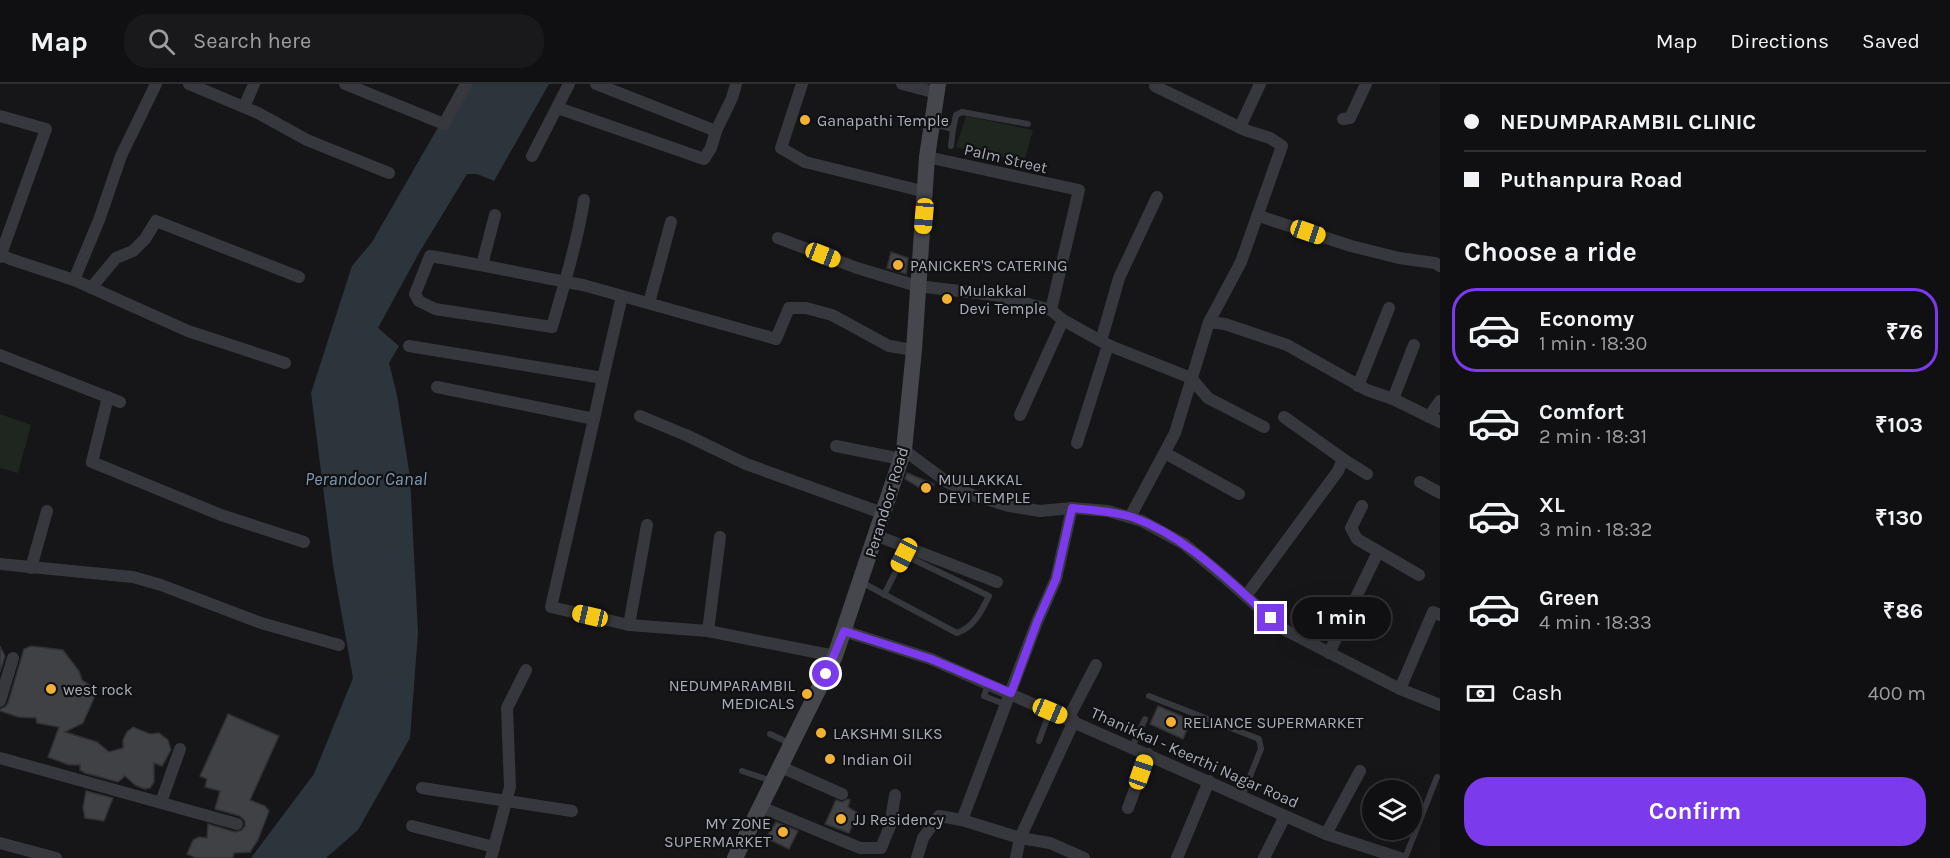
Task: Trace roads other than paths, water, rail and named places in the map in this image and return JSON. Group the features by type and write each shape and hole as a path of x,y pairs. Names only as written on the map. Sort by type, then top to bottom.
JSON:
{"main road":[{"name":"Perandoor Road","path":"735,858 835,656 903,455 914,350 927,157 937,89"}],"street":[{"path":"74,280 99,220 121,156 156,84"},
{"path":"189,84 243,107 307,140 389,173"},
{"path":"243,107 254,84"},
{"path":"345,84 444,124 466,84"},
{"path":"532,156 569,84"},
{"path":"596,84 716,131"},
{"path":"558,108 704,159 711,148 736,84"},
{"path":"802,84 781,148 805,162 926,192"},
{"path":"902,84 937,89"},
{"path":"1240,127 1260,84"},
{"path":"1343,119 1350,118 1366,84"},
{"path":"1130,517 1175,433 1209,322 1241,262 1282,146 1270,138 1240,127 1155,86"},
{"path":"0,116 46,129 1,256 74,280 188,331 285,363"},
{"name":"Palm Street","path":"927,157 1079,190 1051,310"},
{"path":"1077,443 1119,278 1157,197"},
{"path":"584,200 580,226 565,282 552,327 435,309 419,301 415,294 430,256 565,282 776,339 789,308 806,308 832,315 889,346 914,350"},
{"path":"482,265 495,215"},
{"path":"1258,216 1351,246 1399,258 1438,261"},
{"path":"91,288 116,258 133,251 145,239 156,221 299,277"},
{"path":"649,303 671,222"},
{"path":"778,238 917,286 994,295 1051,310 1063,320 1104,343 1191,378 1208,398 1264,427"},
{"path":"622,296 551,607 628,625 708,631 835,656"},
{"path":"1358,386 1389,308"},
{"path":"1020,415 1063,320"},
{"path":"1209,322 1225,324 1287,345 1358,386 1393,399 1435,419 1440,401"},
{"path":"1393,399 1414,345"},
{"path":"409,346 603,378"},
{"path":"0,355 114,400 92,462 221,515 304,542"},
{"path":"437,387 594,419"},
{"path":"640,416 746,464 882,513"},
{"path":"1284,417 1367,474"},
{"path":"836,446 903,455 972,495 1009,506 1040,511 1072,508 1108,511 1130,517 1184,544 1283,629 1400,689 1440,705"},
{"path":"1165,453 1239,494"},
{"path":"1246,596 1338,471 1343,459"},
{"path":"1419,482 1440,493"},
{"path":"1362,506 1351,528 1357,539 1419,575"},
{"path":"962,820 1037,622 1056,579 1072,508"},
{"path":"31,568 47,511"},
{"path":"628,625 647,525"},
{"path":"875,535 996,582"},
{"path":"708,631 720,537"},
{"path":"1329,653 1378,552"},
{"path":"0,564 133,577 162,585 261,623 339,645"},
{"path":"1400,689 1433,612 1440,615"},
{"name":"Thanikkal - Keerthi Nagar Road","path":"844,631 931,659 1326,834 1400,858"},
{"path":"0,701 2,685 13,658"},
{"path":"1016,858 1020,838 1096,665"},
{"path":"412,826 493,853 510,787 511,764 508,748 507,708 526,669"},
{"path":"161,802 180,749"},
{"path":"1128,808 1148,754"},
{"path":"0,758 237,824"},
{"path":"781,767 842,794"},
{"path":"1326,834 1360,771"},
{"path":"1177,858 1209,781"},
{"path":"422,788 572,811"},
{"path":"761,807 860,848 881,848 890,826 895,795"},
{"path":"917,858 922,838 939,816 962,820 1020,838 1050,843 1084,858"},
{"path":"1264,858 1285,816"},
{"path":"0,843 56,858"}],"lane":[{"path":"951,146 956,115 963,112 1028,124"},
{"path":"932,123 953,129"},
{"path":"861,582 884,595 957,633 965,630 977,619 989,596 904,555 884,595"},
{"path":"988,684 984,696 999,702"},
{"path":"1149,696 1259,739 1261,749 1242,796"},
{"path":"1039,741 1050,711"},
{"path":"1132,747 1145,719"},
{"path":"770,734 792,744"},
{"path":"742,771 769,781 776,765 781,767"},
{"path":"1405,858 1437,777"}],"water":[{"name":"Perandoor Canal","path":"463,84 549,84 494,181 477,174 467,174 419,253 378,328 399,346 389,363 397,395 410,477 418,632 410,738 358,830 326,858 251,858 314,774 353,678 333,565 311,393 352,266 372,242"}],"place":[{"name":"Ganapathi Temple","path":"805,120"},
{"name":"PANICKER'S CATERING","path":"898,265"},
{"name":"Mulakkal Devi Temple","path":"947,299"},
{"name":"MULLAKKAL DEVI TEMPLE","path":"926,488"},
{"name":"west rock","path":"51,689"},
{"name":"NEDUMPARAMBIL MEDICALS","path":"807,694"},
{"name":"RELIANCE SUPERMARKET","path":"1171,722"},
{"name":"LAKSHMI SILKS","path":"821,733"},
{"name":"Indian Oil","path":"830,759"},
{"name":"JJ Residency","path":"841,819"},
{"name":"MY ZONE SUPERMARKET","path":"783,832"}]}
